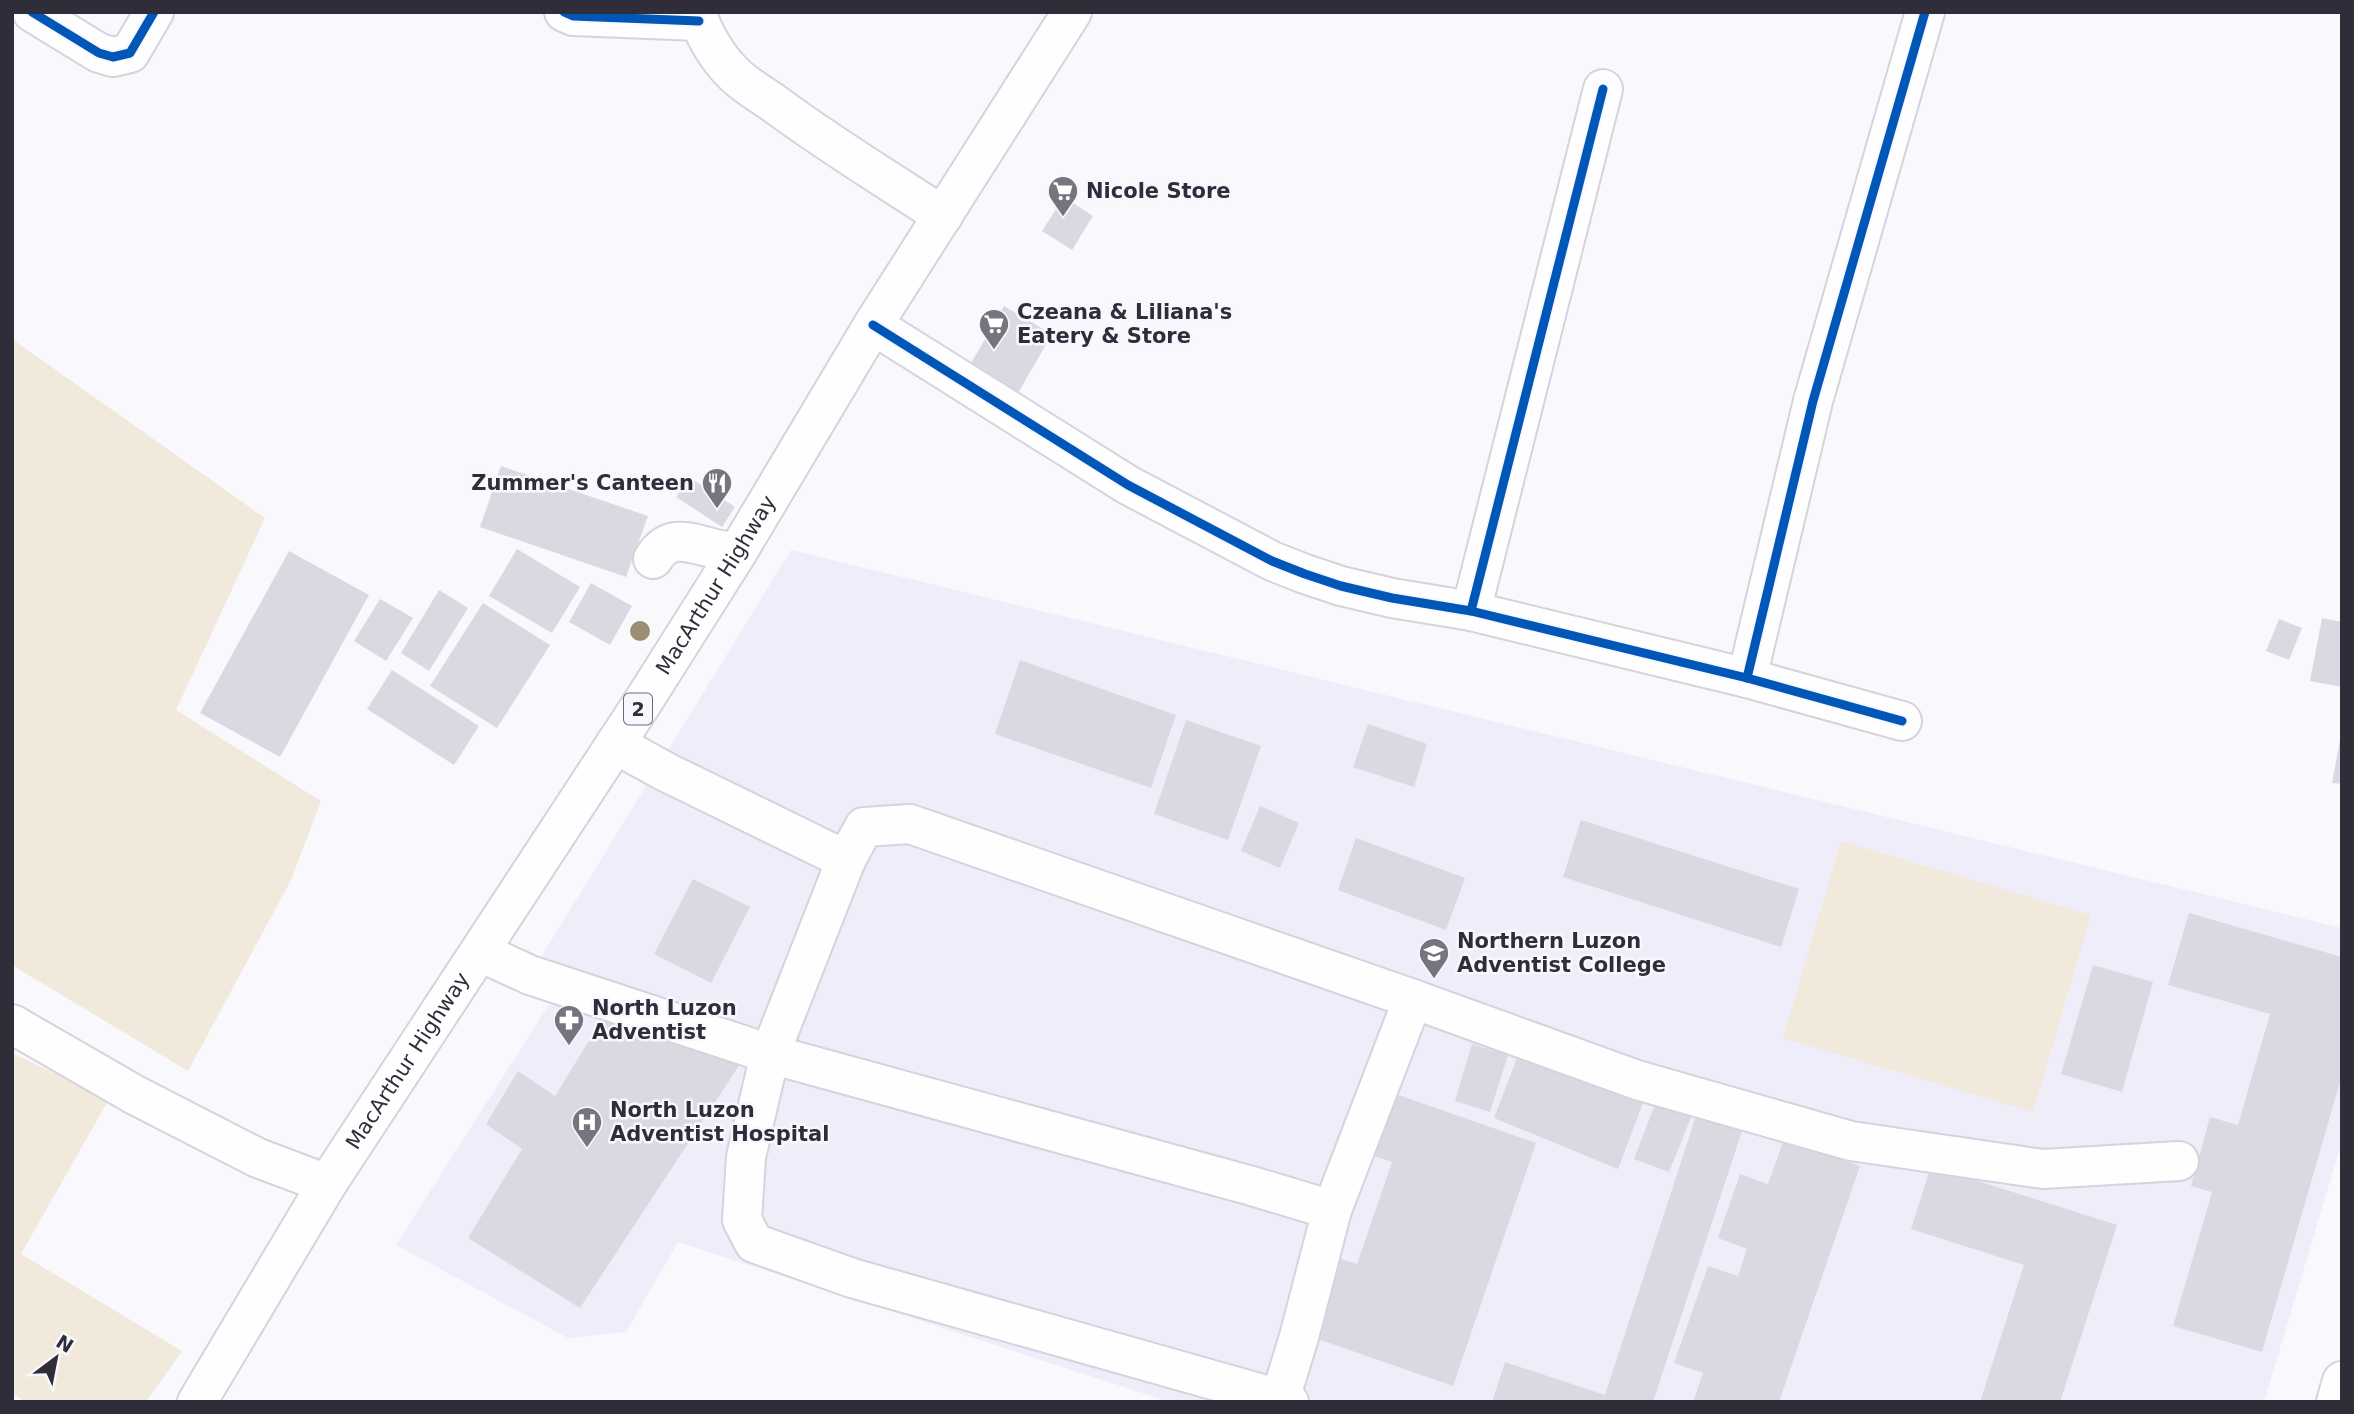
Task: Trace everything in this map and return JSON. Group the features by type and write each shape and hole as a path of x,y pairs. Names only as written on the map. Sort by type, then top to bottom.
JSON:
{"main road":[{"path":"32,12 99,53 113,57 130,53 154,12"},
{"path":"564,12 573,16 698,17 730,71 747,85 810,130 943,216"},
{"name":"MacArthur Highway","path":"197,1402 327,1184 737,553 873,325 1072,12"},
{"path":"1747,678 1814,401 1925,12"},
{"path":"1471,611 1603,89"},
{"path":"873,325 1128,485 1272,561 1341,586 1392,598 1471,611 1747,678 1902,721"},
{"path":"653,559 660,548 676,541 737,553"},
{"path":"615,744 666,772 846,860"},
{"path":"1413,999 1332,1210 1285,1401 852,1278 754,1243 742,1220 746,1157 770,1054 846,860 864,827 910,824 1413,999 1637,1080 1851,1141 2043,1169 2179,1161"},
{"path":"480,951 530,975 770,1054 1252,1185 1332,1210"},
{"path":"12,1024 135,1094 258,1158 327,1184"},
{"path":"2336,1402 2342,1381"}],"shaded area":[{"path":"12,339 265,518 176,710 321,801 291,880 188,1071 12,965"},
{"name":"Northern Luzon Adventist College","path":"791,550 2342,928 2342,1141 2264,1402 1170,1402 678,1242 626,1332 568,1338 396,1245 555,995 530,975"},
{"path":"1841,841 2091,915 2033,1112 1783,1038"},
{"path":"12,1053 109,1099 21,1254 182,1351 146,1402 25,1402 12,1393"}],"building":[{"path":"1064,197 1093,216 1072,250 1042,231"},
{"path":"1004,306 1052,334 1018,393 970,365"},
{"path":"501,466 648,516 626,577 480,527"},
{"path":"689,477 735,507 722,527 676,497"},
{"path":"517,549 580,587 552,633 489,596"},
{"path":"289,551 369,595 280,757 200,713"},
{"path":"591,583 632,606 610,645 569,622"},
{"path":"439,590 468,608 429,671 401,653"},
{"path":"380,599 413,618 386,661 354,641"},
{"path":"483,603 550,645 497,728 430,686"},
{"path":"2322,618 2342,622 2342,687 2310,681"},
{"path":"2279,619 2302,628 2289,660 2266,651"},
{"path":"1020,660 1176,715 1151,788 995,734"},
{"path":"392,670 479,726 454,765 367,709"},
{"path":"1186,720 1261,746 1228,840 1154,814"},
{"path":"1368,724 1427,744 1414,787 1353,767"},
{"path":"2340,740 2342,741 2342,784 2332,783"},
{"path":"1260,806 1299,823 1280,868 1241,851"},
{"path":"1581,820 1799,889 1781,947 1563,877"},
{"path":"1356,838 1465,878 1446,930 1338,890"},
{"path":"693,879 750,907 711,983 654,954"},
{"path":"2189,913 2342,957 2342,1075 2262,1352 2173,1326 2212,1192 2191,1186 2210,1117 2238,1125 2270,1014 2168,985"},
{"path":"2093,965 2153,982 2122,1092 2061,1074"},
{"path":"603,1018 744,1058 580,1308 468,1238 522,1149 486,1124 518,1071 555,1096"},
{"path":"1472,1044 1508,1055 1490,1112 1455,1101"},
{"path":"1519,1053 1643,1103 1618,1169 1494,1118"},
{"path":"1393,1093 1536,1143 1453,1386 1312,1337 1339,1258 1357,1264 1392,1162 1371,1155"},
{"path":"1656,1102 1692,1115 1669,1172 1634,1159"},
{"path":"1696,1116 1742,1131 1653,1402 1492,1402 1505,1362 1605,1395"},
{"path":"1784,1139 1860,1166 1779,1402 1693,1402 1703,1373 1674,1363 1708,1266 1738,1276 1747,1249 1718,1238 1740,1174 1768,1184"},
{"path":"1931,1166 2117,1225 2060,1402 1980,1402 2024,1265 1911,1229"}],"cycle path":[{"path":"32,12 99,53 113,57 130,53 154,12"},
{"path":"564,12 573,16 699,21"},
{"path":"1747,678 1813,401 1925,12"},
{"path":"1471,611 1603,89"},
{"path":"873,325 1128,485 1272,561 1305,574 1341,586 1392,598 1471,611 1747,678 1902,721"}],"place":[{"name":"Nicole Store","path":"1063,218"},
{"name":"Czeana & Liliana's Eatery & Store","path":"994,351"},
{"name":"Zummer's Canteen","path":"717,510"},
{"name":"Northern Luzon Adventist College","path":"1434,980"},
{"name":"North Luzon Adventist","path":"569,1047"},
{"name":"North Luzon Adventist Hospital","path":"587,1149"}]}
